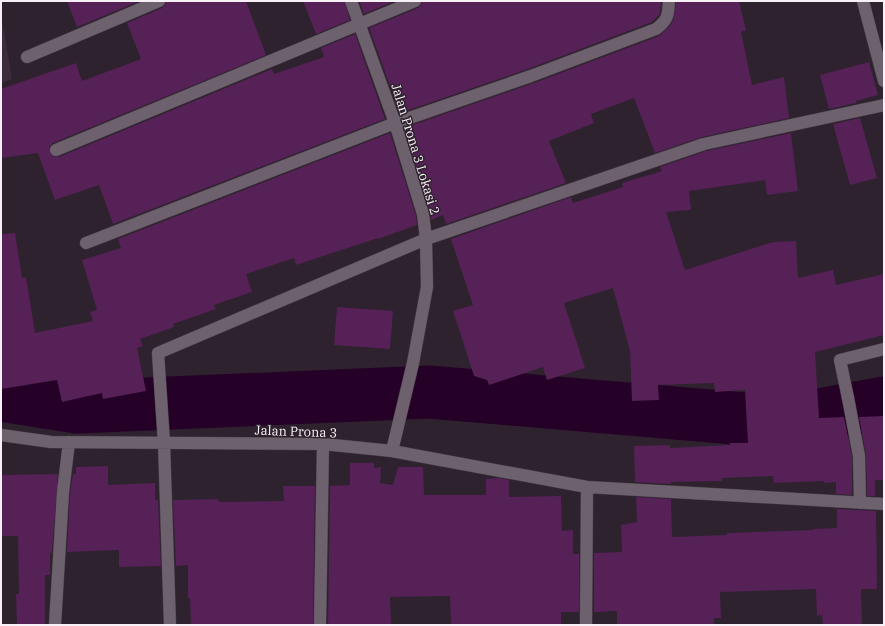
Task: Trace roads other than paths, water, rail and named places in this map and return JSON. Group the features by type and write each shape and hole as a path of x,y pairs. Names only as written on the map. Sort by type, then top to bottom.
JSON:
{"street":[{"path":"27,57 159,1"},
{"name":"Jalan Prona 3 Lokasi 2","path":"351,1 396,123 424,214 427,287 413,363 392,451"},
{"path":"56,150 415,1"},
{"path":"86,243 396,123 531,76 656,30 668,17 669,1"},
{"path":"863,1 884,81"},
{"path":"170,625 164,443 158,353 426,239 704,144 884,105"},
{"path":"860,503 859,456 840,360 884,349"},
{"name":"Jalan Prona 3","path":"1,435 51,442 323,444 392,451 587,487 884,504"},
{"path":"55,625 63,492 69,442"},
{"path":"320,625 323,444"},
{"path":"586,625 587,487"}],"waterway":[{"path":"1,395 77,407 429,392 780,422 884,403"}]}
